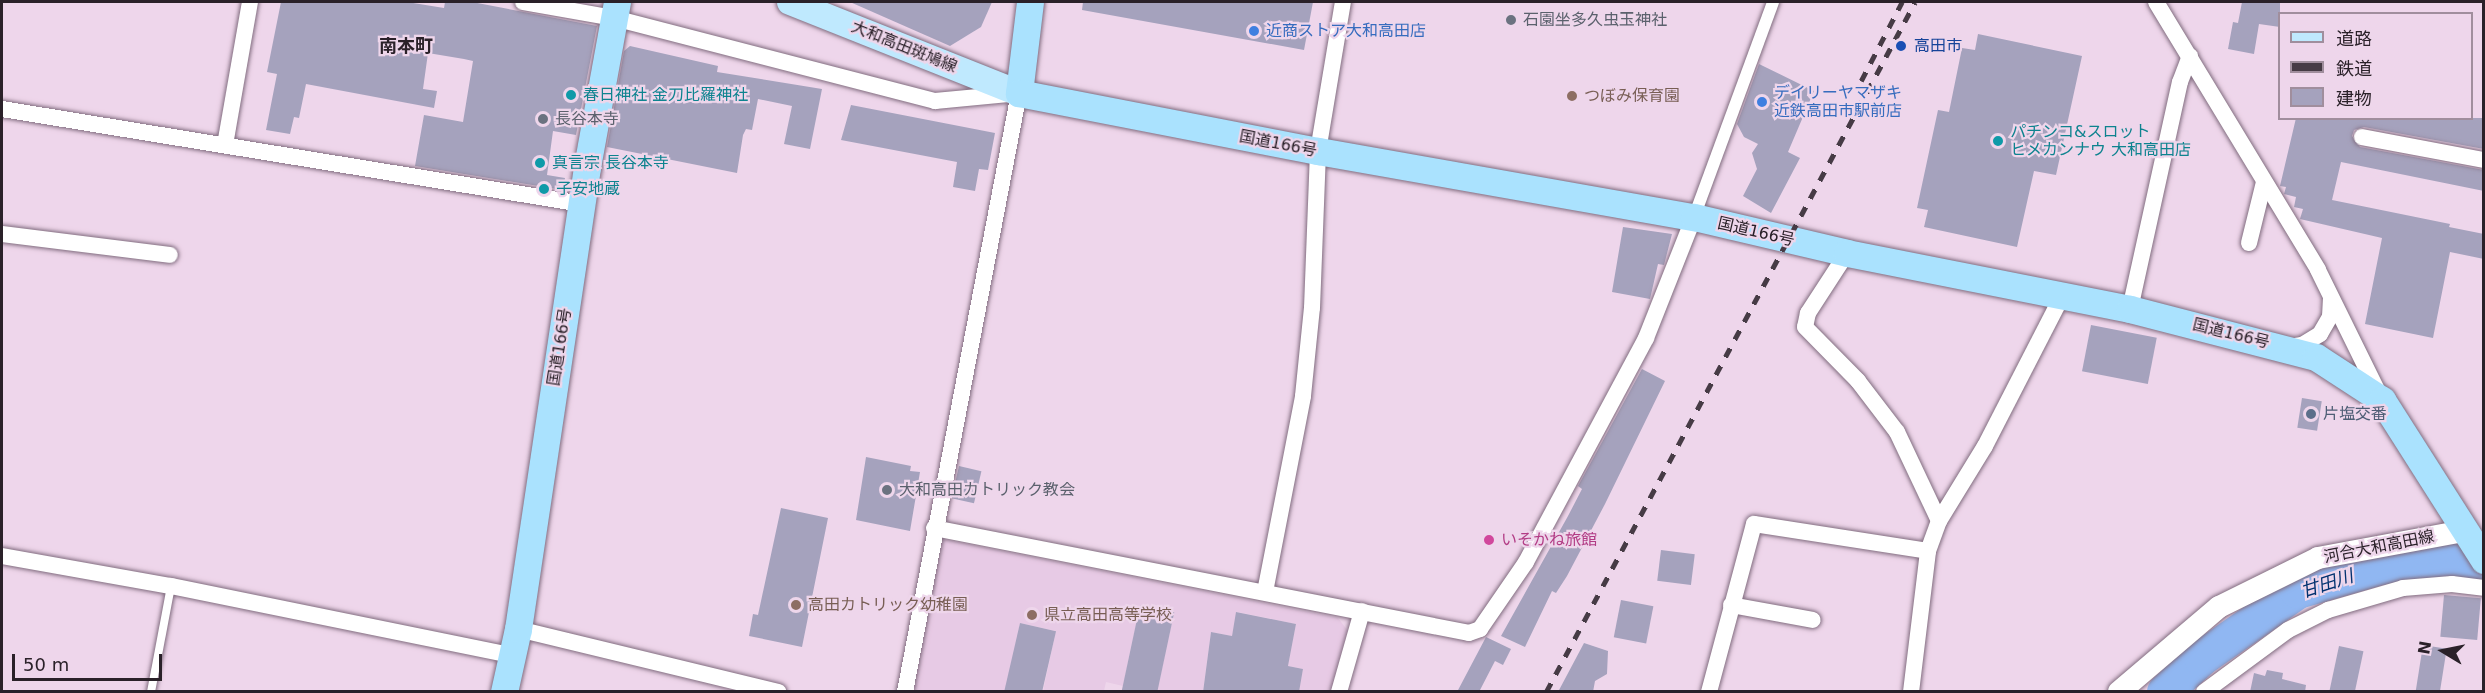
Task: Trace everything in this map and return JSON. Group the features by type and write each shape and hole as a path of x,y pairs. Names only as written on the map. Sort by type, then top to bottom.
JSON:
{"highway":[{"path":"1018,93 1030,2"},
{"name":"国道166号","path":"504,692 518,629 582,204 615,10"},
{"name":"国道166号","path":"1018,93 1318,152 1694,217 1846,253 2061,298 2130,309 2316,357 2382,400 2483,558"}],"main road":[{"name":"大和高田斑鳩線","path":"790,2 1018,93"},
{"name":"河合大和高田線","path":"2119,692 2219,607 2318,558 2464,531"}],"street":[{"path":"225,145 250,2"},
{"path":"523,2 615,10 935,100 1018,93 934,528 906,692"},
{"path":"1265,592 1302,396 1312,308 1318,152 1343,2"},
{"path":"934,528 1469,633 1480,629 1526,562 1646,338 1694,217 1773,2"},
{"path":"2156,2 2331,295 2382,400"},
{"path":"2130,309 2180,82 2190,56"},
{"path":"2,109 582,204"},
{"path":"2362,137 2484,160"},
{"path":"2249,243 2264,182"},
{"path":"2,234 170,255"},
{"path":"1846,253 1808,313 1805,327 1858,381 1898,432 1939,521"},
{"path":"2270,344 2291,347 2311,341 2330,317 2331,295"},
{"path":"1911,692 1928,551 1939,521 1985,446 2061,298"},
{"path":"1709,692 1754,524 1928,551"},
{"path":"2,556 171,585 511,655"},
{"path":"2204,692 2288,630 2328,610 2403,588 2452,584 2484,588"},
{"path":"1731,605 1813,620"},
{"path":"1339,692 1362,611"},
{"path":"518,629 779,692"}],"lane":[{"path":"151,692 171,585"}],"shaded area":[{"name":"県立高田高等学校","path":"942,539 1338,618 1348,631 1332,691 1299,691 1303,669 1288,666 1296,624 1237,612 1232,636 1211,632 1203,691 1157,691 1174,612 1140,605 1123,686 1106,682 1104,691 1043,691 1056,631 1020,623 1006,691 911,692"}],"building":[{"path":"281,2 407,2 444,8 445,2 472,2 597,26 576,135 553,131 547,175 565,178 563,190 415,166 424,115 463,122 473,61 464,59 428,53 423,89 437,91 434,108 306,84 299,118 294,117 290,134 266,130 277,74 267,72"},
{"path":"850,2 992,2 981,27 950,46"},
{"name":"近商ストア大和高田店","path":"1083,2 1313,2 1304,50 1082,10"},
{"path":"2242,2 2280,2 2278,27 2259,24 2254,54 2228,49 2233,22 2238,23"},
{"name":"パチンコ&スロット ヒメカンナウ 大和高田店","path":"1978,34 2082,56 2056,175 2034,171 2017,247 1924,227 1928,210 1917,208 1938,110 1949,112 1962,48 1975,50"},
{"path":"630,46 718,66 717,72 822,89 810,149 784,144 792,106 758,99 752,130 746,129 743,135 737,173 607,147 624,51"},
{"path":"1759,64 1814,91 1788,152 1800,158 1771,213 1743,196 1757,169 1752,153 1758,144 1744,137 1737,124"},
{"path":"851,105 995,133 988,170 979,169 975,191 953,187 957,162 841,140"},
{"path":"2473,118 2484,118 2484,149 2364,127 2354,130 2352,136 2360,147 2484,170 2484,191 2341,162 2332,200 2450,224 2449,227 2484,234 2484,259 2450,252 2433,338 2365,324 2382,238 2300,219 2303,209 2294,207 2296,197 2284,194 2286,187 2280,186 2296,120 2473,120"},
{"path":"1623,227 1672,234 1664,265 1658,264 1650,299 1612,292"},
{"path":"2091,325 2157,338 2148,384 2082,371"},
{"path":"1642,369 1665,381 1567,576 1556,593 1552,591 1525,647 1501,636 1568,516 1582,489 1578,486"},
{"name":"片塩交番","path":"2302,398 2322,401 2317,431 2297,428"},
{"path":"866,457 911,466 910,471 920,472 910,531 856,520"},
{"path":"959,466 981,471 974,503 952,498"},
{"path":"781,508 828,518 802,647 749,636 753,614 758,615"},
{"path":"1661,550 1695,554 1691,585 1657,581"},
{"path":"2444,595 2481,598 2477,640 2440,637"},
{"path":"1621,600 1653,606 1646,644 1614,637"},
{"path":"1140,605 1174,612 1157,692 1122,692"},
{"path":"1236,612 1296,624 1288,666 1303,669 1299,692 1203,692 1211,632 1232,636"},
{"path":"1020,623 1056,631 1042,692 1004,691"},
{"path":"1486,637 1511,649 1503,665 1495,661 1479,692 1457,692"},
{"path":"1584,643 1608,651 1607,674 1595,681 1593,692 1558,692"},
{"path":"2423,645 2447,649 2440,692 2416,692"},
{"path":"2339,646 2363,651 2355,692 2329,692"},
{"path":"2267,670 2283,673 2282,679 2306,685 2305,692 2250,692 2254,673 2265,676"}],"waterway":[{"name":"甘田川","path":"2165,692 2202,658 2298,591 2381,567 2447,559 2484,567"}],"railway":[{"path":"1861,81 1902,2"},
{"path":"1546,692 1915,2"}],"place":[{"name":"石園坐多久虫玉神社","path":"1511,20"},
{"name":"近商ストア大和高田店","path":"1254,31"},
{"name":"高田市","path":"1901,46"},
{"name":"春日神社 金刀比羅神社","path":"571,95"},
{"name":"つぼみ保育園","path":"1572,96"},
{"name":"デイリーヤマザキ 近鉄高田市駅前店","path":"1762,102"},
{"name":"長谷本寺","path":"543,119"},
{"name":"パチンコ&スロット ヒメカンナウ 大和高田店","path":"1998,141"},
{"name":"真言宗 長谷本寺","path":"540,163"},
{"name":"子安地蔵","path":"544,189"},
{"name":"片塩交番","path":"2311,414"},
{"name":"大和高田カトリック教会","path":"887,490"},
{"name":"いそかね旅館","path":"1489,540"},
{"name":"高田カトリック幼稚園","path":"796,605"},
{"name":"県立高田高等学校","path":"1032,615"}],"district":[{"name":"南本町","path":"406,46"}]}
